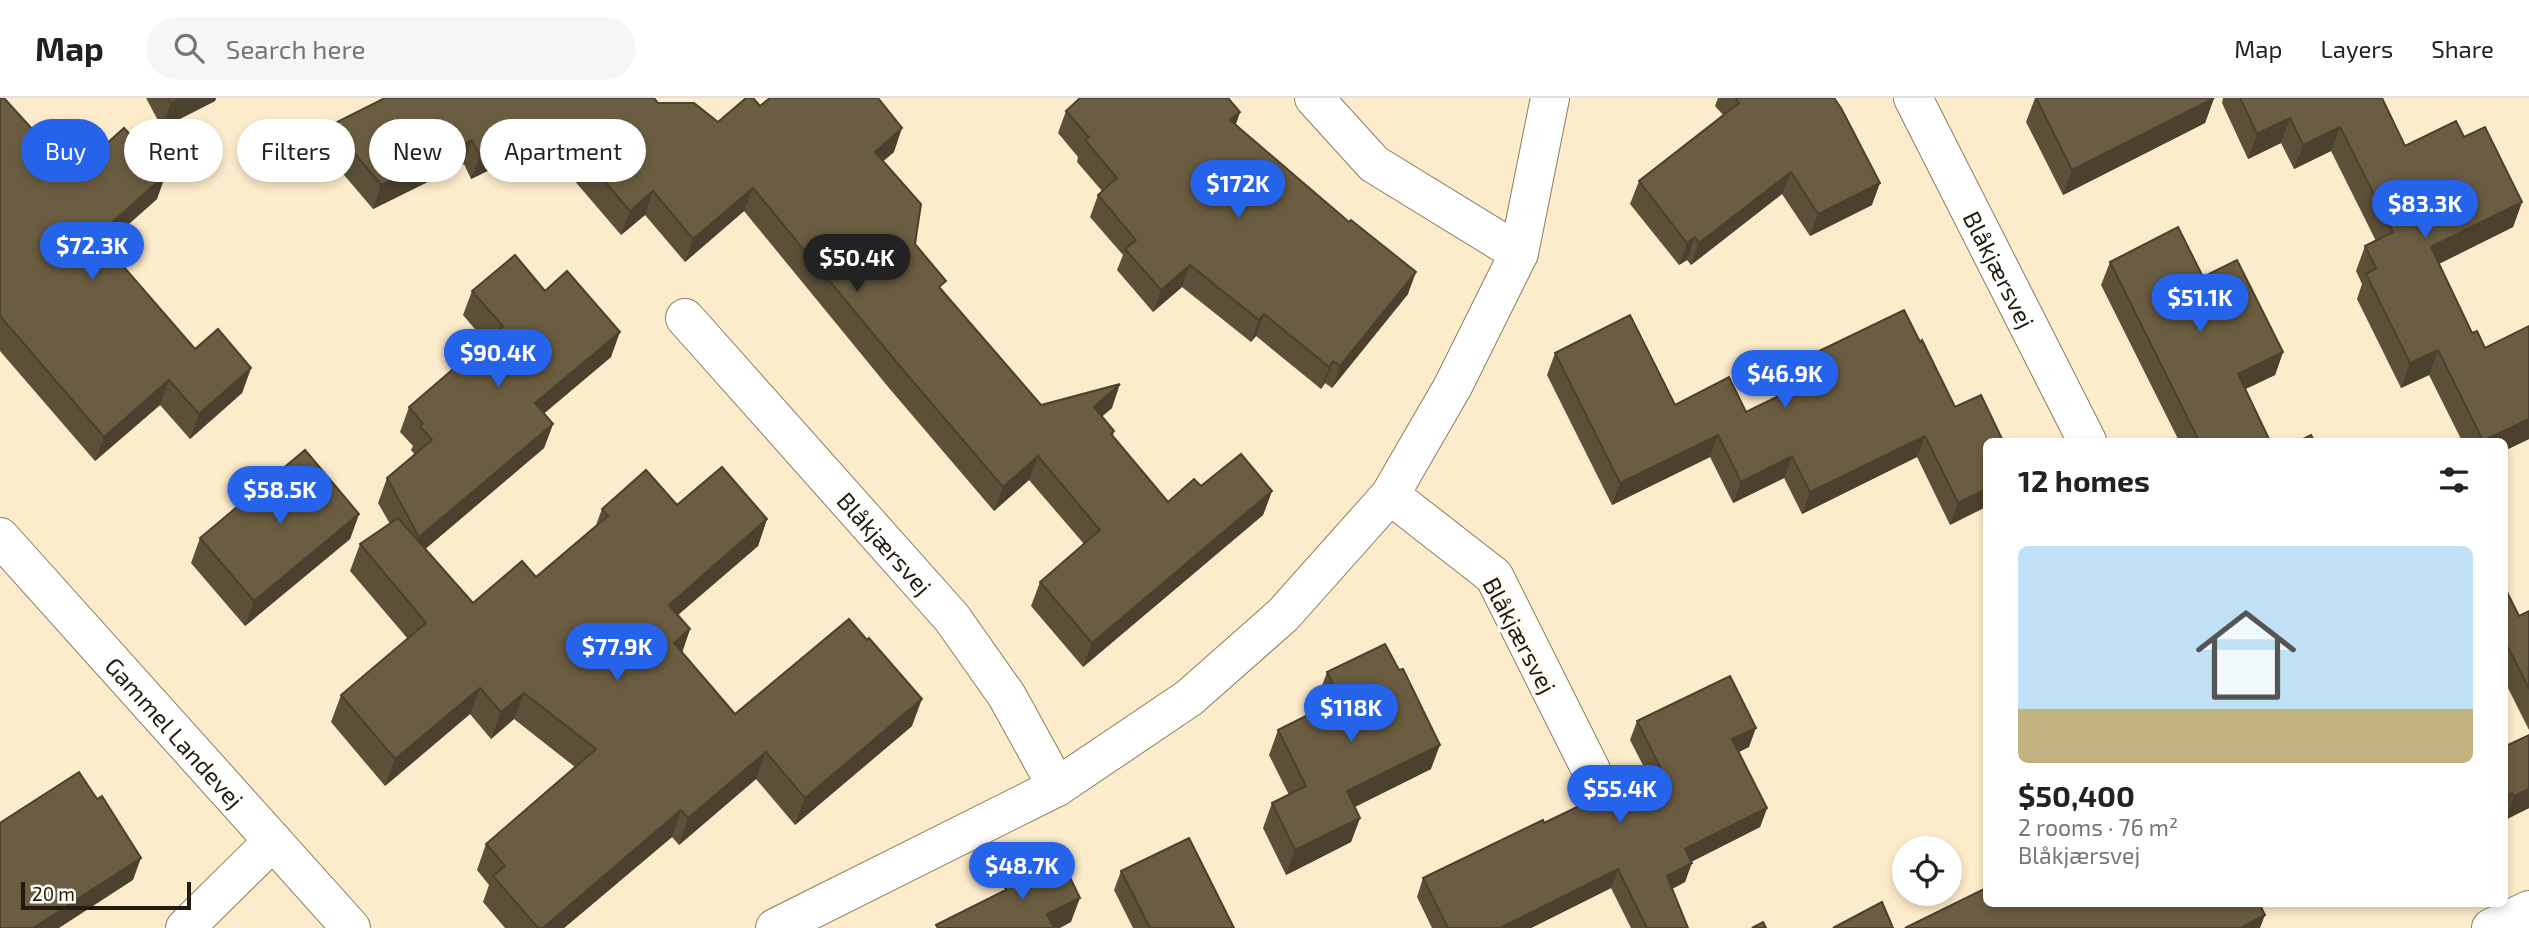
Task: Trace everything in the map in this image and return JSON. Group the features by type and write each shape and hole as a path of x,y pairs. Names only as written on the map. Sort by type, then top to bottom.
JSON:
{"street":[{"path":"1314,98 1374,163 1519,253"},
{"path":"775,928 1057,787 1189,698 1283,615 1390,495 1453,386 1519,253 1550,98"},
{"name":"Blåkjærsvej","path":"1913,98 2085,438"},
{"name":"Blåkjærsvej","path":"685,318 952,618 1007,696 1057,787"},
{"name":"Blåkjærsvej","path":"1390,495 1494,576 1591,770"},
{"name":"Gammel Landevej","path":"0,537 351,928"},
{"path":"185,928 273,841"},
{"path":"2491,928 2529,909"}],"building":[{"path":"0,98 4,98 23,119 21,182 110,182 110,141 124,128 124,182 157,182 97,236 195,349 218,329 251,368 199,414 169,380 104,437 0,316"},
{"path":"168,98 182,98 171,103"},
{"path":"385,98 654,98 658,103 694,103 718,122 746,98 753,98 760,106 770,98 878,98 902,128 875,152 921,204 915,244 946,281 939,287 1041,405 1120,384 1094,407 1114,431 1111,434 1168,502 1194,479 1201,486 1241,454 1272,491 1092,643 1040,582 1100,530 1038,456 1003,487 753,188 693,239 653,191 630,211 605,182 646,182 646,119 480,119 480,156 472,140 466,143 466,119 369,119 369,171 355,154 355,119 343,119"},
{"path":"1080,98 1228,98 1240,112 1230,120 1349,222 1351,220 1416,272 1340,366 1333,361 1329,367 1264,314 1259,320 1190,265 1161,290 1125,249 1136,240 1098,195 1117,178 1085,140 1089,137 1066,111"},
{"path":"1735,98 1834,98 1880,183 1818,214 1791,172 1699,243 1695,237 1687,243 1639,181 1739,103"},
{"path":"2036,98 2214,98 2072,170"},
{"path":"2240,98 2382,98 2405,146 2456,121 2464,137 2485,127 2522,202 2431,247 2472,333 2477,331 2485,348 2529,326 2529,419 2489,438 2482,438 2438,350 2410,363 2366,274 2376,268 2365,246 2393,232 2340,127 2303,145 2290,118 2257,134"},
{"path":"2178,227 2203,277 2237,260 2283,352 2238,374 2269,438 2195,438 2197,437 2110,262"},
{"path":"515,255 545,291 567,271 620,332 535,403 553,424 419,537 387,478 432,440 409,407 503,326 472,291"},
{"path":"1904,310 1955,407 1981,395 2002,438 1983,438 1983,490 1958,503 1925,436 1810,492 1792,456 1741,482 1718,435 1620,483 1555,353 1630,315 1675,405 1729,377 1746,412 1826,373 1817,352"},
{"path":"305,450 359,514 254,601 200,538"},
{"path":"722,467 767,519 669,605 690,629 674,643 735,714 849,619 922,699 805,798 766,752 688,818 681,810 543,928 538,928 493,876 505,866 486,844 596,749 524,693 501,712 480,688 395,759 341,695 426,623 360,544 398,518 473,603 522,561 536,577 608,516 602,509 646,470 677,505"},
{"path":"2508,594 2519,616 2529,611 2529,689 2508,647"},
{"path":"1385,644 1399,670 1403,669 1440,745 1347,791 1360,818 1295,850 1272,803 1306,786 1278,730 1340,699 1327,672"},
{"path":"1730,676 1756,728 1732,739 1767,808 1685,849 1692,863 1667,876 1688,928 1647,928 1618,869 1500,928 1448,928 1423,878 1660,767 1637,721"},
{"path":"2529,735 2529,789 2514,796 2512,793 2508,795 2508,745"},
{"path":"79,772 97,799 102,796 141,858 33,928 0,928 0,823"},
{"path":"1189,838 1234,928 1150,928 1121,871"},
{"path":"1060,857 1080,898 1047,914 1054,928 938,928 936,925 1006,890 1004,885"},
{"path":"1983,889 1983,907 2261,907 2265,915 2240,928 1905,928 1950,906 1962,906 1962,900"},
{"path":"1882,902 1893,928 1833,928"},
{"path":"1763,922 1766,928 1752,928"}]}
